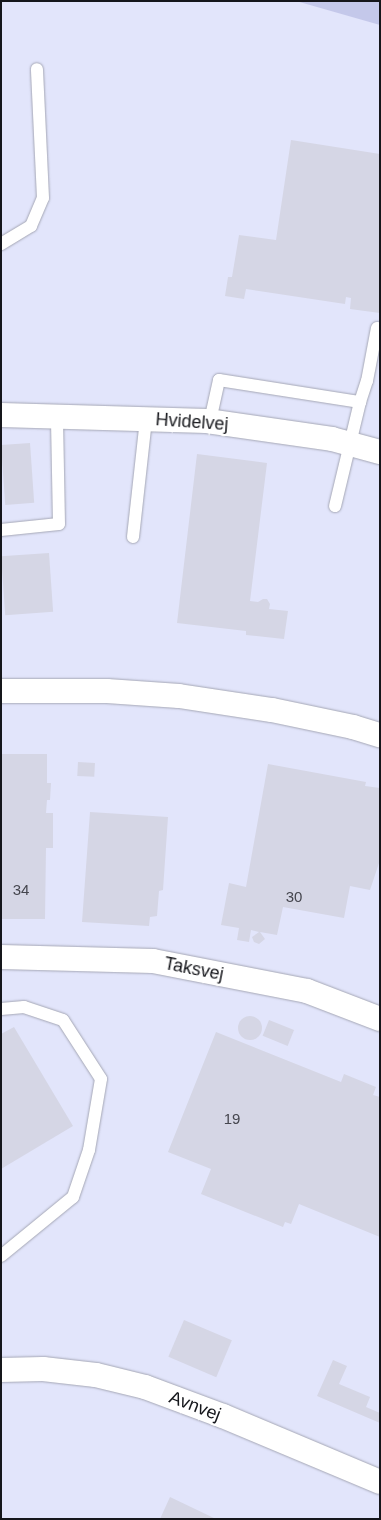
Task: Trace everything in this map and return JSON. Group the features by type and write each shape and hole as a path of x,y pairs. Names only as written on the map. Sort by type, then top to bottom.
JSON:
{"street":[{"name":"Hvidelvej","path":"1,415 210,421 332,439 380,452"},
{"path":"1,692 106,691 180,696 272,710 380,735"},
{"name":"Taksvej","path":"1,957 153,961 306,991 380,1019"},
{"name":"Avnvej","path":"1,1370 43,1369 96,1375 145,1387 223,1416 380,1482"}],"lane":[{"path":"1,244 31,226 43,198 37,69"},
{"path":"335,506 349,444 367,382 377,328"},
{"path":"210,421 219,380 360,402"},
{"path":"1,530 59,524 57,417"},
{"path":"133,537 146,419"},
{"path":"1,1010 24,1007 63,1020 101,1079 89,1150 73,1197 1,1256"}],"shaded area":[{"path":"1,1 380,1 380,1519 1,1519"},
{"path":"296,1 380,1 380,25"}],"building":[{"path":"291,140 380,154 380,313 350,309 351,298 346,297 345,304 246,289 244,299 225,296 228,277 232,277 239,235 276,240"},
{"path":"30,443 34,503 5,505 1,445"},
{"path":"197,454 267,463 250,601 258,602 267,599 270,604 269,609 288,611 284,639 246,635 246,631 177,623"},
{"path":"49,553 53,612 5,615 1,556"},
{"path":"1,754 47,754 47,783 51,783 50,800 47,800 46,813 53,813 53,848 46,848 45,919 1,919"},
{"path":"78,762 95,763 94,777 77,776"},
{"path":"268,764 366,782 365,786 380,788 380,860 370,890 350,886 344,918 283,907 277,935 260,932 265,939 259,944 254,942 252,937 259,932 251,930 249,942 237,940 239,928 221,925 229,883 246,887"},
{"path":"90,812 168,817 163,890 159,891 157,916 150,917 149,926 82,922"},
{"path":"250,1016 255,1017 261,1023 261,1033 255,1039 250,1040 245,1039 239,1033 238,1028 239,1023 245,1017"},
{"path":"269,1020 294,1030 288,1046 263,1036"},
{"path":"14,1027 73,1126 1,1169 1,1034"},
{"path":"216,1032 341,1082 344,1074 376,1087 373,1095 380,1097 380,1237 299,1204 291,1224 285,1222 283,1227 201,1194 211,1169 168,1152"},
{"path":"184,1320 232,1340 216,1377 168,1357"},
{"path":"333,1360 347,1366 339,1384 370,1397 366,1407 380,1413 380,1423 317,1396"},
{"path":"170,1497 216,1519 160,1519"}]}
